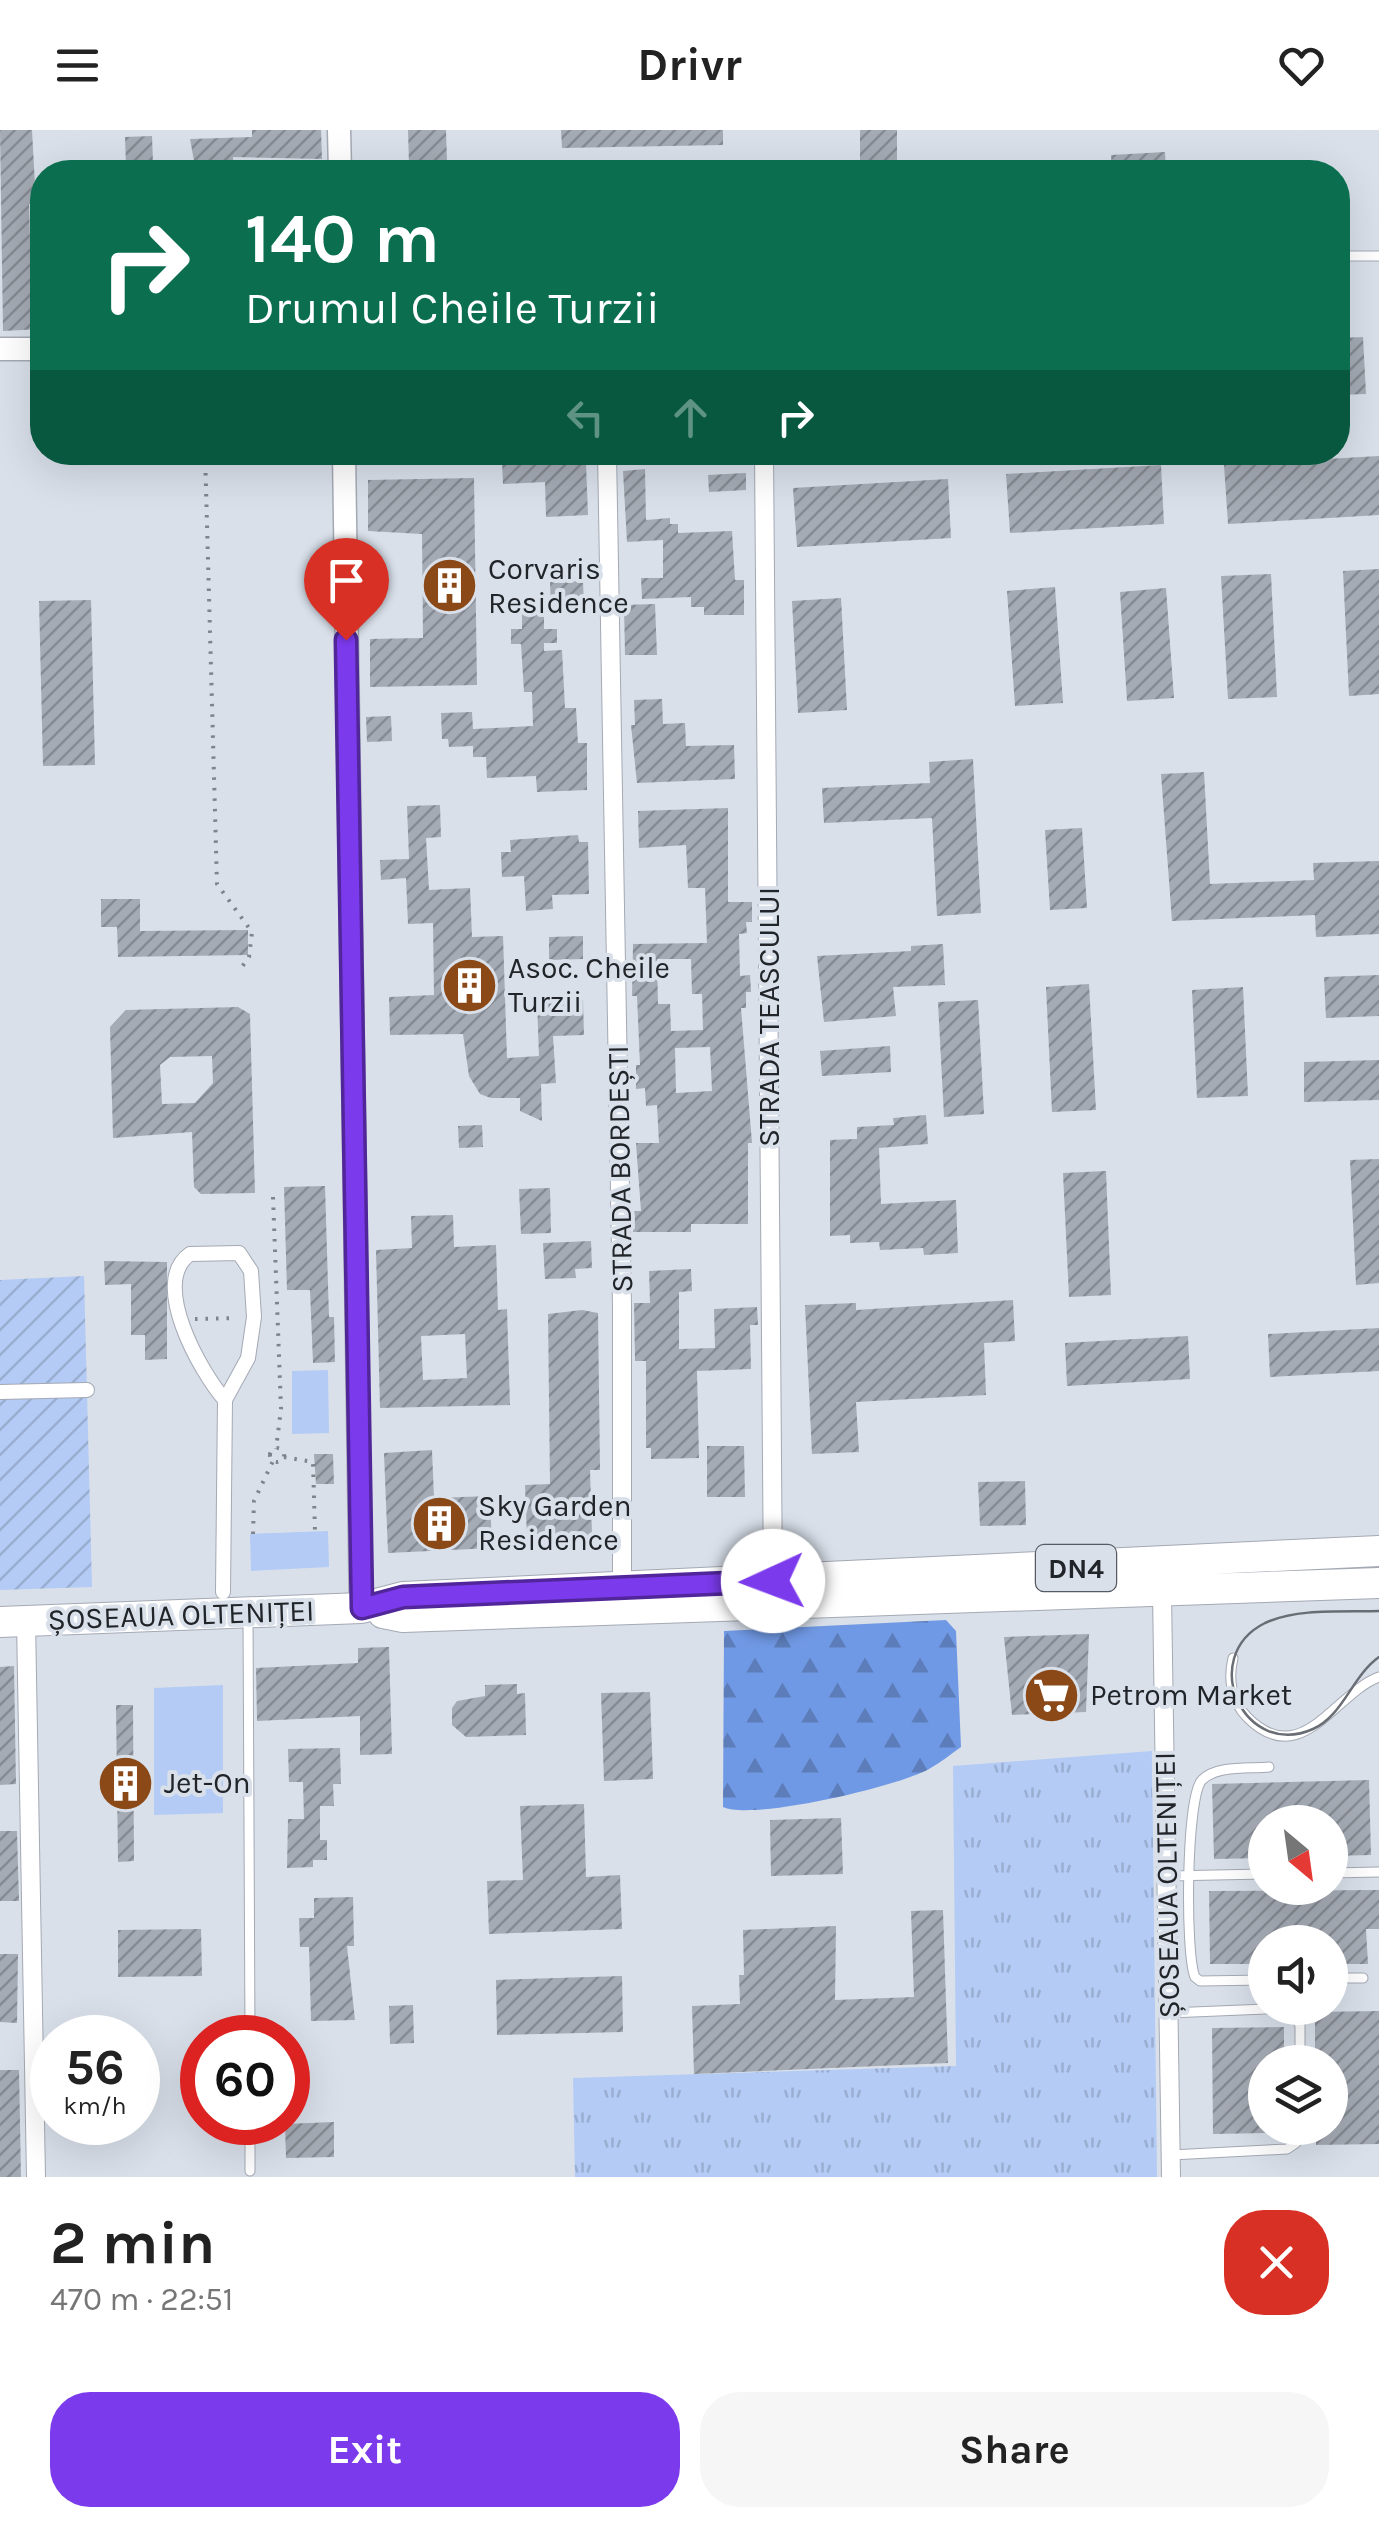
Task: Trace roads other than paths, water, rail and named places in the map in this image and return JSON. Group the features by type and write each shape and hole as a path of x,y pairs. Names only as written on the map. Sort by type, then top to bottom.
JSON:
{"main road":[{"name":"ȘOSEAUA OLTENIȚEI","path":"362,1608 403,1618 1379,1551"},
{"name":"ȘOSEAUA OLTENIȚEI","path":"13,1621 362,1608 403,1597 622,1586 774,1594 1162,1593 1379,1583"}],"street":[{"path":"339,130 340,160"},
{"path":"0,349 30,349"},
{"path":"344,465 362,1608"},
{"name":"STRADA BORDEȘTI","path":"607,465 622,1306 622,1586"},
{"name":"STRADA TEASCULUI","path":"764,465 774,1594"},
{"path":"223,1592 225,1400 248,1358 254,1317 247,1260 230,1252 190,1254 182,1259 176,1275 179,1319 208,1379 225,1400"},
{"path":"0,1392 87,1390"},
{"name":"ȘOSEAUA OLTENIȚEI","path":"1162,1593 1171,2177"},
{"path":"13,1621 36,2177"}],"lane":[{"path":"1350,256 1379,256"},
{"path":"248,1613 250,2015"},
{"path":"1233,1658 1230,1679 1237,1703 1246,1716 1272,1732 1314,1729 1334,1713 1344,1697 1379,1678"},
{"path":"1248,1980 1200,1981 1195,1977 1189,1820 1198,1784 1224,1770 1269,1767"},
{"path":"1348,1873 1379,1872"},
{"path":"1166,1876 1248,1874"},
{"path":"1348,1978 1363,1978"},
{"path":"1168,2013 1288,2008 1300,2025 1300,2045"},
{"path":"250,2145 250,2171"},
{"path":"1171,2154 1294,2145"}],"tram line":[{"path":"1379,1611 1306,1613 1265,1623 1245,1639 1234,1658 1232,1680 1238,1700 1250,1718 1267,1730 1288,1735 1323,1723 1379,1657"}],"place":[{"name":"Corvaris Residence","path":"449,586"},
{"name":"Asoc. Cheile Turzii","path":"469,985"},
{"name":"Sky Garden Residence","path":"439,1523"},
{"name":"Petrom Market","path":"1051,1695"},
{"name":"Jet-On","path":"125,1783"}]}
